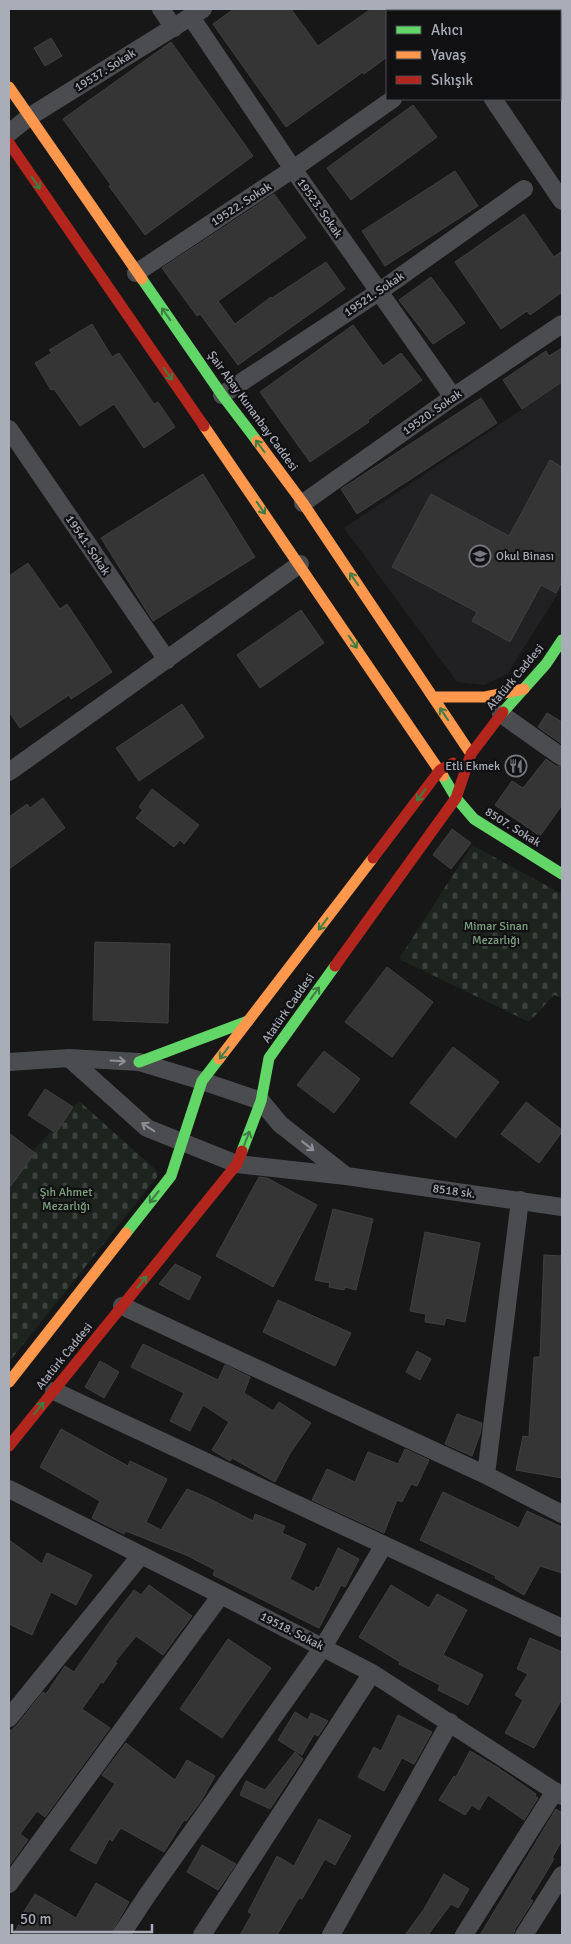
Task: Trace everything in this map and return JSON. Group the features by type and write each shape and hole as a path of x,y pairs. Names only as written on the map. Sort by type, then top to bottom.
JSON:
{"street":[{"path":"161,9 174,28"},
{"name":"19537. Sokak","path":"9,133 29,117 197,13"},
{"name":"19523. Sokak","path":"197,13 293,169 453,397"},
{"name":"Şair Abay Kunanbay Caddesi","path":"9,87 222,395 302,502 471,754"},
{"name":"19522. Sokak","path":"136,272 293,169 392,100"},
{"path":"494,100 562,201"},
{"path":"9,143 300,564 440,770 456,798"},
{"name":"19521. Sokak","path":"222,395 380,291 524,189"},
{"name":"19520. Sokak","path":"302,502 562,324"},
{"name":"19541. Sokak","path":"9,430 167,660"},
{"path":"11,766 167,660 300,564"},
{"name":"Atatürk Caddesi","path":"9,1446 237,1164 261,1101 269,1058 456,798 471,754 501,714 546,664 562,640"},
{"path":"433,697 485,697 524,689"},
{"path":"501,714 562,757"},
{"name":"Atatürk Caddesi","path":"9,1382 171,1176 202,1081 440,770 471,754"},
{"name":"8507. Sokak","path":"456,798 474,819 562,874"},
{"path":"139,1062 248,1021"},
{"path":"9,1062 69,1058 139,1062 202,1081 261,1101 280,1124 346,1176"},
{"name":"8518 sk.","path":"69,1058 147,1128 237,1164 346,1176 562,1207"},
{"path":"486,1475 520,1200"},
{"path":"122,1306 486,1475 562,1514"},
{"path":"54,1391 562,1628"},
{"name":"19518. Sokak","path":"9,1489 323,1646 372,1673 559,1794"},
{"path":"121,1935 323,1646 384,1545"},
{"path":"9,1718 141,1555"},
{"path":"9,1884 221,1595"},
{"path":"202,1935 372,1673"},
{"path":"330,1935 450,1722"},
{"path":"464,1935 559,1794"},
{"path":"524,1935 562,1875"}],"shaded area":[{"path":"562,383 562,587 508,673 485,685 457,682 344,528"}],"green space":[{"name":"Mimar Sinan Mezarlığı","path":"472,845 562,894 562,998 554,995 529,1022 399,959"},
{"name":"Şıh Ahmet Mezarlığı","path":"79,1101 156,1170 157,1177 9,1362 9,1177"}],"building":[{"path":"234,9 291,9 318,46 371,9 387,9 386,58 286,127 213,24"},
{"path":"51,38 62,56 45,66 34,48"},
{"path":"171,42 253,156 145,235 63,119"},
{"path":"413,105 437,137 351,200 327,168"},
{"path":"455,171 478,206 385,266 362,231"},
{"path":"274,194 306,238 218,301 235,324 271,297 326,262 345,289 238,365 200,314 197,316 162,268"},
{"path":"524,214 554,257 562,251 562,292 530,315 527,311 501,329 455,262"},
{"path":"431,277 465,323 433,344 399,300"},
{"path":"92,324 112,357 119,353 154,404 158,402 175,427 144,448 114,404 80,426 54,389 51,390 35,363 52,353 49,350"},
{"path":"353,325 383,366 401,353 422,380 368,420 369,422 310,462 260,392"},
{"path":"562,348 562,382 522,409 503,380 546,351 549,356"},
{"path":"481,398 497,423 357,514 341,489"},
{"name":"Okul Binası","path":"550,460 562,467 562,581 556,593 541,585 510,642 472,621 477,612 392,567 431,494 509,536"},
{"path":"203,474 255,557 153,621 101,538"},
{"path":"28,563 60,609 67,604 112,672 71,699 69,695 20,728 9,712 9,576"},
{"path":"301,610 324,643 260,688 237,655"},
{"path":"182,704 204,737 139,781 116,748"},
{"path":"547,713 562,722 562,744 538,727"},
{"path":"546,759 556,766 562,767 562,805 540,836 495,805 512,781 523,788"},
{"path":"152,789 199,825 184,844 180,840 174,847 136,818 143,810 139,807"},
{"path":"43,798 65,828 9,869 9,817 27,804 30,808"},
{"path":"452,829 471,843 451,869 433,855"},
{"path":"95,942 170,944 168,1023 93,1020"},
{"path":"387,967 433,1002 392,1057 345,1022"},
{"path":"453,1047 499,1082 456,1138 410,1103"},
{"path":"324,1051 360,1079 334,1113 297,1085"},
{"path":"45,1089 73,1107 56,1133 28,1115"},
{"path":"526,1102 562,1130 539,1163 501,1134"},
{"path":"9,1133 35,1153 9,1188"},
{"path":"259,1177 267,1178 317,1205 273,1287 216,1256"},
{"path":"333,1209 373,1219 356,1290 345,1287 344,1290 329,1287 330,1283 315,1280"},
{"path":"425,1232 480,1243 465,1322 446,1318 444,1325 425,1322 426,1314 410,1311"},
{"path":"544,1255 562,1256 562,1478 516,1470 523,1436 529,1437 534,1357 540,1357"},
{"path":"175,1264 201,1277 189,1300 159,1284"},
{"path":"278,1300 351,1333 335,1366 263,1332"},
{"path":"143,1344 218,1380 225,1365 250,1377 244,1393 273,1411 279,1402 311,1423 289,1455 275,1482 232,1458 230,1461 212,1450 229,1422 203,1405 190,1431 170,1421 184,1393 131,1367"},
{"path":"417,1351 431,1359 420,1380 406,1372"},
{"path":"100,1361 119,1372 104,1398 85,1387"},
{"path":"457,1414 482,1423 472,1456 445,1444"},
{"path":"61,1429 128,1466 130,1461 167,1479 146,1522 161,1530 187,1489 253,1521 255,1514 285,1526 282,1533 306,1544 290,1579 314,1592 316,1587 319,1588 338,1548 359,1559 345,1587 341,1585 319,1628 213,1575 215,1570 186,1555 126,1531 124,1534 92,1518 100,1501 40,1467"},
{"path":"405,1449 429,1460 417,1486 411,1484 402,1502 397,1500 384,1533 312,1500 327,1469 355,1482 368,1452 398,1464"},
{"path":"443,1492 519,1528 527,1511 562,1527 562,1573 540,1566 524,1595 495,1578 496,1576 420,1540"},
{"path":"9,1540 42,1564 47,1553 92,1575 76,1605 51,1592 32,1635 9,1624"},
{"path":"149,1585 192,1616 163,1655 136,1636 115,1662 117,1663 103,1683 101,1682 82,1709 110,1728 45,1817 37,1811 20,1834 28,1840 9,1866 9,1732 17,1725 43,1692 46,1694 65,1666 74,1672 134,1590 141,1595"},
{"path":"391,1585 429,1608 437,1594 467,1610 443,1655 483,1675 468,1705 438,1690 440,1685 399,1664 400,1662 359,1637"},
{"path":"530,1638 562,1652 562,1699 534,1748 505,1733 523,1700 515,1695 528,1674 517,1669"},
{"path":"228,1639 271,1668 222,1738 180,1709"},
{"path":"295,1712 308,1720 311,1713 328,1721 318,1736 314,1734 302,1755 278,1740"},
{"path":"398,1715 432,1732 414,1764 402,1758 384,1791 358,1777 374,1747 381,1751"},
{"path":"126,1743 175,1780 187,1760 215,1776 201,1801 186,1821 184,1820 164,1852 121,1828 112,1841 109,1839 96,1864 70,1850 115,1784 102,1775"},
{"path":"470,1751 536,1794 535,1796 538,1798 524,1820 488,1795 479,1810 472,1805 465,1815 439,1800 454,1776 456,1777"},
{"path":"295,1752 303,1759 270,1809 240,1795 246,1781 265,1790"},
{"path":"556,1809 562,1813 562,1840 552,1858 554,1859 530,1899 533,1901 513,1935 480,1935"},
{"path":"319,1819 351,1836 335,1865 325,1859 302,1899 299,1898 277,1935 240,1935 252,1914 248,1912 277,1856 294,1866"},
{"path":"202,1845 236,1864 218,1890 187,1872"},
{"path":"444,1874 469,1889 458,1908 451,1904 428,1935 405,1935 424,1909"},
{"path":"96,1883 129,1902 110,1935 13,1935 22,1919 20,1918 35,1894 76,1918"}],"traffic: fast":[{"path":"142,279 222,395 257,441"},
{"path":"503,712 546,664 562,640"},
{"path":"443,776 456,798 474,819 562,874"},
{"path":"242,1151 261,1101 269,1058 335,966"},
{"path":"139,1062 248,1021"},
{"path":"126,1233 171,1176 202,1081 219,1059"}],"traffic: slow":[{"path":"9,87 142,279"},
{"path":"204,426 443,776"},
{"path":"257,441 303,503 471,754"},
{"path":"433,697 485,697 524,689"},
{"path":"219,1059 373,858"},
{"path":"9,1382 126,1233"}],"traffic: jam":[{"path":"9,143 204,426"},
{"path":"335,966 456,798 471,754 503,712"},
{"path":"373,858 440,770 453,763"},
{"path":"9,1446 237,1164 242,1151"}],"place":[{"name":"Okul Binası","path":"480,556"},
{"name":"Etli Ekmek","path":"516,766"}]}
